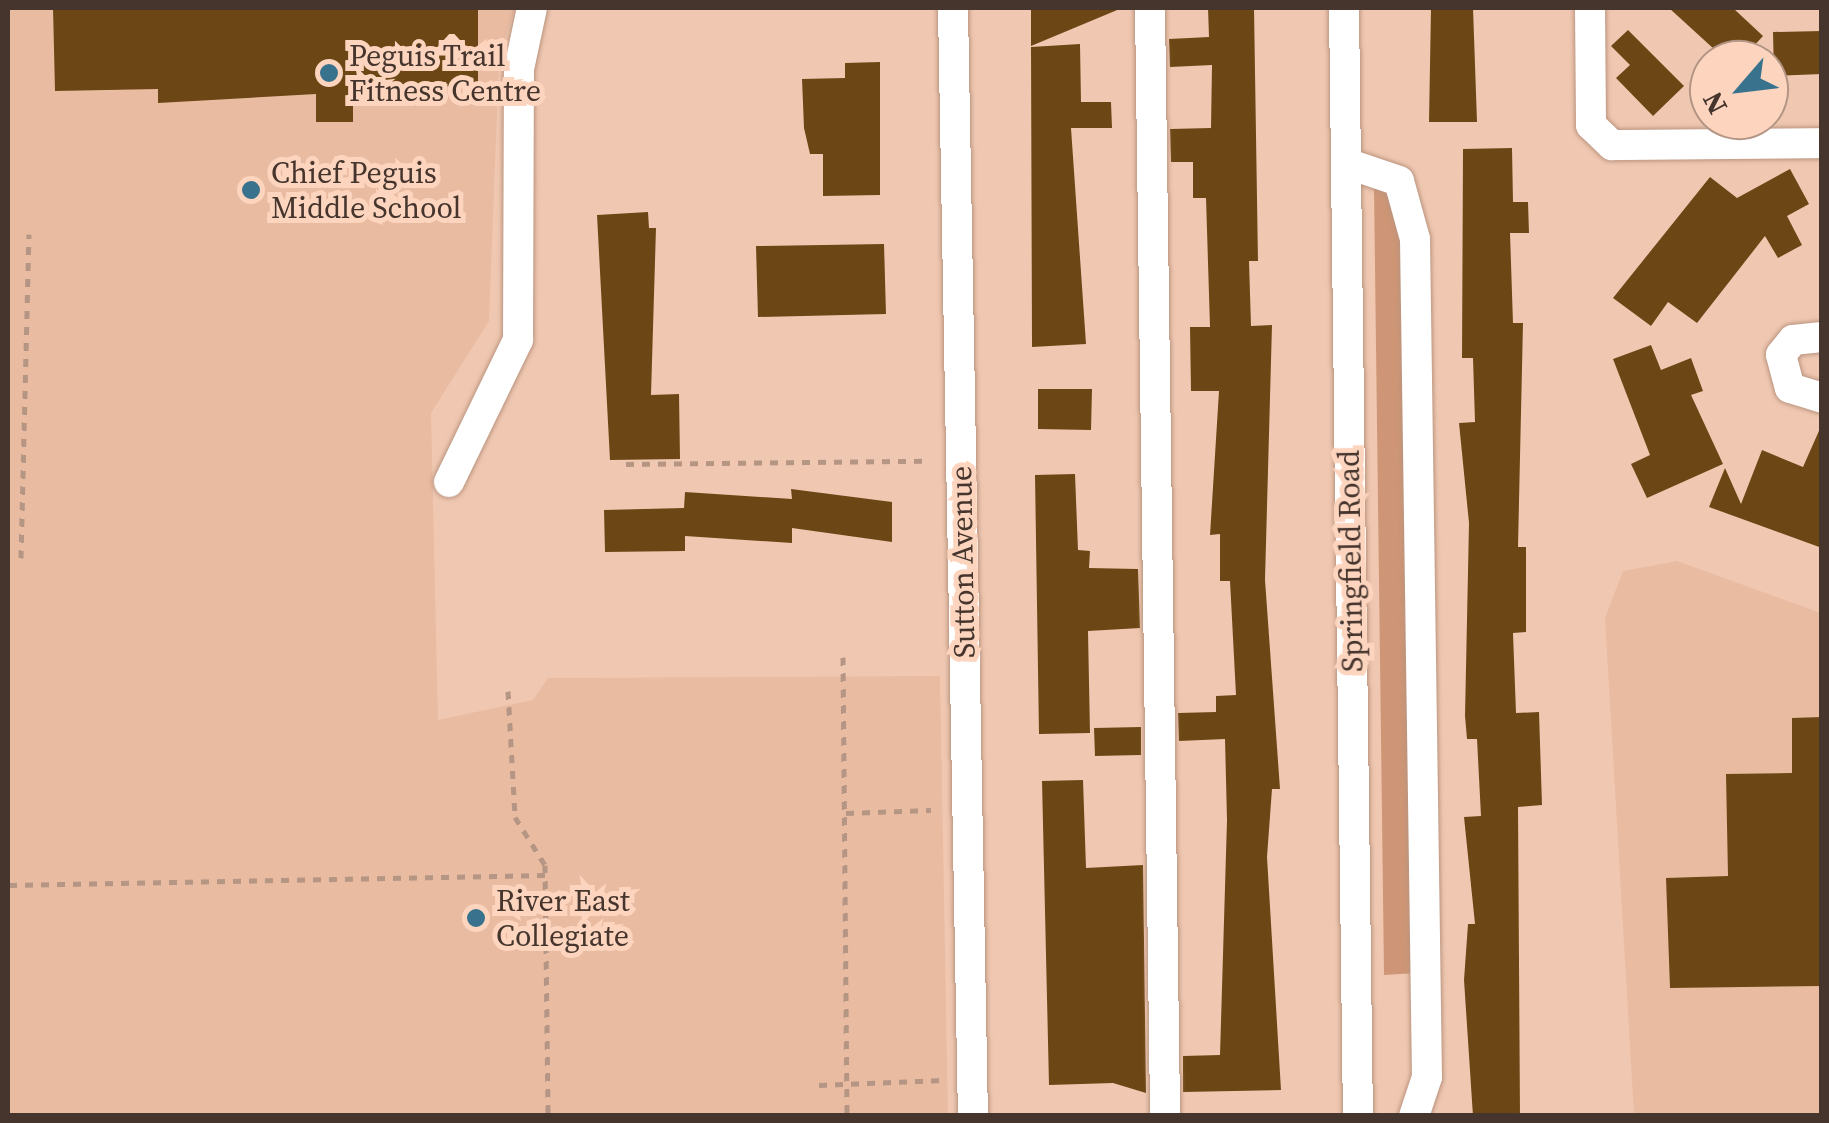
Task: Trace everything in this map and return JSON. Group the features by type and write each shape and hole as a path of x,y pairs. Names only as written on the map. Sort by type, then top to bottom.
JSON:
{"street":[{"path":"448,482 518,340 518,69 532,8"},
{"name":"Sutton Avenue","path":"954,8 972,1116"},
{"path":"1150,8 1166,1116"},
{"name":"Springfield Road","path":"1344,8 1358,1116"},
{"path":"1590,8 1591,126 1612,146 1822,143"},
{"path":"1346,163 1399,181 1415,239 1427,1077 1414,1116"},
{"path":"1822,337 1792,340 1781,372 1790,388 1822,398"}],"path":[{"path":"21,558 29,234"},
{"path":"626,464 927,461"},
{"path":"844,657 847,1116"},
{"path":"508,691 515,817 546,875 548,1116"},
{"path":"846,813 931,810"},
{"path":"10,885 546,875"},
{"path":"819,1085 972,1080"}],"shaded area":[{"name":"River East Collegiate","path":"8,8 515,8 499,59 489,321 431,413 438,720 533,700 548,678 940,676 948,1115 8,1115"},
{"path":"1374,188 1387,189 1404,247 1416,973 1384,975"},
{"path":"1677,561 1821,613 1821,1115 1634,1115 1605,618 1623,571"}],"building":[{"path":"53,8 478,8 478,86 403,87 402,100 353,100 353,122 316,122 316,94 158,103 158,89 55,91"},
{"path":"1031,8 1122,8 1031,46"},
{"path":"1208,8 1254,8 1258,261 1249,261 1251,326 1272,325 1265,580 1280,789 1272,789 1267,857 1281,1090 1183,1092 1183,1056 1220,1055 1227,820 1225,739 1179,741 1178,713 1216,712 1216,696 1236,695 1230,581 1220,581 1220,534 1210,535 1219,391 1191,391 1190,327 1210,327 1206,198 1193,198 1193,162 1171,162 1170,129 1211,128 1212,65 1170,67 1169,39 1209,37"},
{"path":"1431,8 1473,8 1477,122 1429,122"},
{"path":"1669,8 1733,8 1763,36 1759,40 1704,40"},
{"path":"1628,30 1684,86 1653,116 1616,78 1630,65 1611,46"},
{"path":"1822,31 1822,74 1789,75 1789,40 1773,40 1773,32"},
{"path":"1080,44 1081,102 1111,102 1112,128 1071,128 1086,344 1032,347 1031,47"},
{"path":"880,62 880,195 823,196 823,154 810,154 804,128 802,79 845,78 845,63"},
{"path":"1512,148 1513,202 1528,202 1529,233 1510,233 1513,323 1523,323 1518,547 1526,547 1526,632 1513,633 1516,713 1539,712 1542,805 1518,807 1520,1116 1473,1116 1464,980 1468,924 1475,924 1464,817 1481,816 1477,739 1467,739 1465,716 1469,523 1459,423 1475,422 1473,358 1462,358 1463,149"},
{"path":"1790,169 1809,204 1787,216 1802,245 1778,258 1765,236 1697,323 1668,302 1651,326 1613,298 1710,177 1737,198"},
{"path":"648,212 649,228 656,228 651,395 679,394 680,459 610,460 597,215"},
{"path":"884,244 886,314 758,317 756,246"},
{"path":"1651,345 1661,370 1691,358 1703,391 1691,395 1723,464 1647,498 1631,464 1650,455 1613,359"},
{"path":"1038,389 1092,389 1091,430 1038,429"},
{"path":"1822,424 1822,548 1709,507 1725,468 1741,504 1762,450 1803,467"},
{"path":"1075,474 1078,550 1090,551 1089,568 1138,569 1140,628 1088,631 1090,733 1039,734 1035,475"},
{"path":"791,489 892,502 892,542 792,528 792,543 685,536 685,551 605,552 604,510 684,508 685,492 792,499"},
{"path":"1822,717 1822,986 1670,988 1666,878 1728,876 1726,774 1792,773 1792,718"},
{"path":"1141,727 1141,755 1095,756 1094,728"},
{"path":"1083,780 1086,868 1143,865 1146,1093 1113,1083 1049,1085 1042,781"}],"place":[{"name":"Peguis Trail Fitness Centre","path":"329,73"},
{"name":"Chief Peguis Middle School","path":"251,190"},
{"name":"River East Collegiate","path":"476,918"}]}
